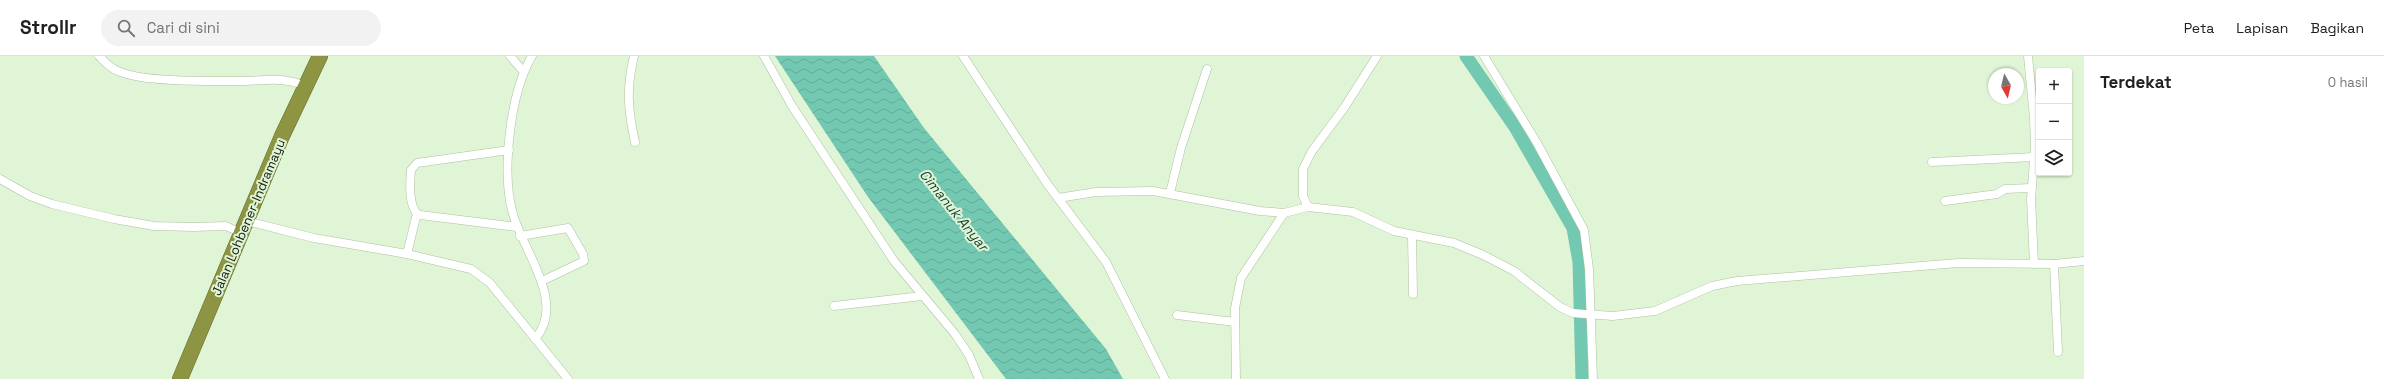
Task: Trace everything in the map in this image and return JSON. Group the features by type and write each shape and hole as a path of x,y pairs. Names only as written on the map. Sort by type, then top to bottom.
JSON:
{"highway":[{"name":"Jalan Lohbener-Indramayu","path":"180,379 238,227 299,84 320,56"}],"street":[{"path":"99,56 111,68 120,72 136,75 173,80 226,81 272,79 299,84"},
{"path":"510,56 523,71"},
{"path":"532,56 523,71 517,92 509,150 511,202 517,228 542,281 546,302 545,321 542,332 535,339"},
{"path":"634,56 627,103 635,142"},
{"path":"764,56 792,106 894,261 922,296 956,334 969,355 979,379"},
{"path":"964,56 1058,198 1106,262 1165,379"},
{"path":"1308,207 1303,196 1303,170 1312,151 1344,108 1377,56"},
{"path":"1484,56 1537,144 1584,230 1588,246 1587,314 1593,379"},
{"path":"2028,56 2034,118 2034,157 2031,188 2034,264"},
{"path":"1170,193 1181,148 1207,69"},
{"path":"509,150 417,163 411,170 410,186 413,209 418,215 517,228"},
{"path":"1932,162 2034,157"},
{"path":"0,179 38,198 114,219 154,226 238,227 314,238 407,254 459,265 478,273 490,283 568,379"},
{"path":"1945,201 1997,194 2005,189 2031,188"},
{"path":"1058,198 1096,192 1153,191 1260,211 1284,213 1308,207 1353,212 1394,230 1454,243 1483,255 1514,271 1560,307 1573,313 1613,316 1663,310 1712,286 1726,282 1958,263 2054,264 2084,261"},
{"path":"1236,379 1236,299 1241,278 1284,213"},
{"path":"407,254 418,215"},
{"path":"520,236 568,228 583,254 584,261 542,281"},
{"path":"1412,235 1413,294"},
{"path":"2054,264 2058,352"},
{"path":"834,306 922,296"},
{"path":"1178,315 1235,322"}],"water":[{"name":"Cimanuk Anyar","path":"775,56 874,56 924,128 1106,349 1123,379 1006,379 868,197"}],"waterway":[{"path":"1466,56 1515,127 1573,228 1579,262 1582,379"}]}
